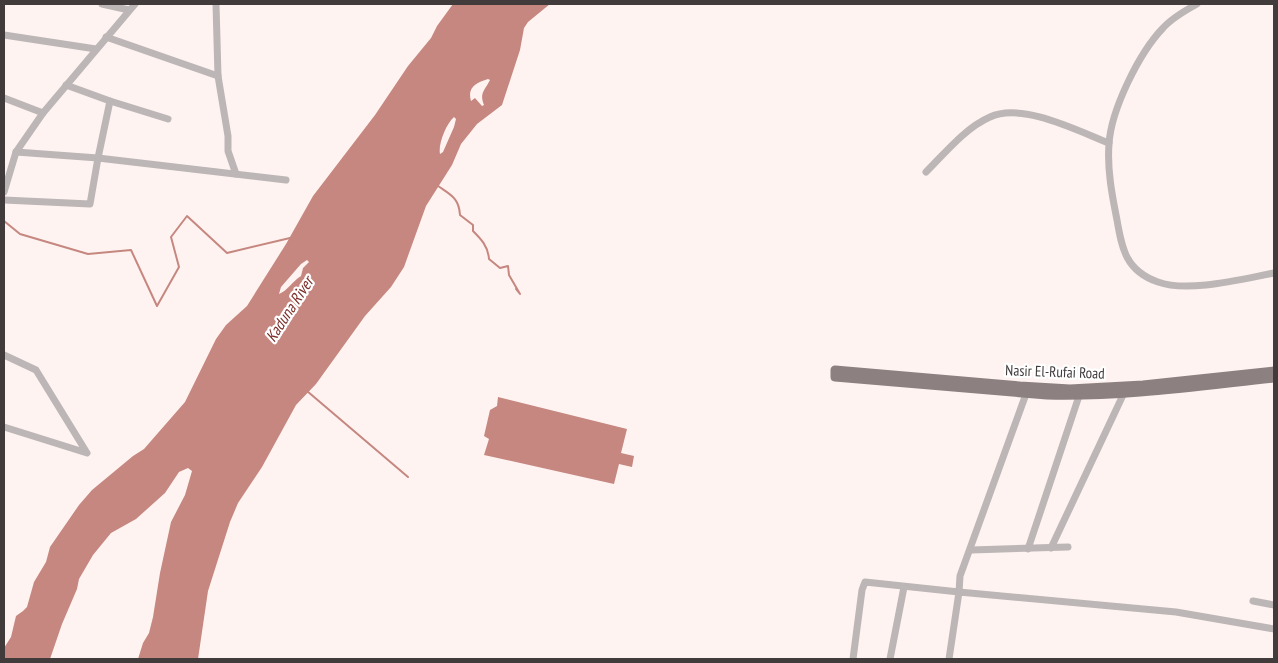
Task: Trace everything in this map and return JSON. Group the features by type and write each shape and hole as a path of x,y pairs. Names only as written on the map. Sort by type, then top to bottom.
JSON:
{"main road":[{"path":"835,370 834,378 934,382"},
{"name":"Nasir El-Rufai Road","path":"934,382 1026,394 1079,396 1124,394 1274,371"},
{"name":"Nasir El-Rufai Road","path":"934,382 1070,389 1274,378"}],"street":[{"path":"102,4 128,10"},
{"path":"4,192 16,152 43,113 106,36 135,4"},
{"path":"216,4 218,76 228,136 228,151 236,174"},
{"path":"1197,4 1163,28 1140,61 1120,98 1109,143 1111,192 1121,240 1129,262 1140,273 1158,282 1181,287 1274,274"},
{"path":"4,34 96,49"},
{"path":"106,36 218,76"},
{"path":"66,85 168,119"},
{"path":"4,98 43,113"},
{"path":"4,200 90,204 110,101"},
{"path":"926,172 971,128 991,116 1008,113 1023,114 1050,121 1109,143"},
{"path":"16,152 98,158 286,180"},
{"path":"4,355 36,370 87,453 4,427"},
{"path":"948,659 960,576 1026,394"},
{"path":"1051,548 1124,394"},
{"path":"1028,549 1079,396"},
{"path":"970,550 1068,547"},
{"path":"853,659 861,597 865,582 1176,612 1274,629"},
{"path":"890,659 904,587"},
{"path":"1253,600 1274,605"}],"water":[{"name":"Kaduna River","path":"453,4 550,4 528,22 524,28 520,50 502,105 477,124 461,144 452,165 426,206 404,267 391,287 365,316 316,384 296,405 262,467 238,503 208,591 198,659 138,659 143,643 149,633 153,617 171,522 185,495 192,471 188,468 179,472 165,493 136,519 111,533 93,555 79,579 77,589 50,659 4,659 4,648 11,637 16,616 27,607 34,582 46,562 50,547 79,505 92,490 144,449 185,402 216,339 226,325 247,306 286,244 313,196 375,115 408,66 431,38","holes":["488,79 490,80 482,94 484,105 482,106 475,98 471,101 471,89","454,117 456,119 443,152 440,154 441,140","307,260 309,262 303,268 301,276 279,294 281,287 301,264"]},
{"path":"498,397 627,429 621,453 634,456 632,467 619,464 614,484 484,455 489,439 484,436 490,410 497,406"}],"waterway":[{"path":"438,186 454,198 460,215 473,225 473,231 486,247 489,259 500,268 508,266 509,275 520,294 516,289"},
{"path":"4,221 20,234 88,254 131,250 157,306 179,267 171,237 187,216 227,253 290,238"},
{"path":"307,391 408,477"}]}
